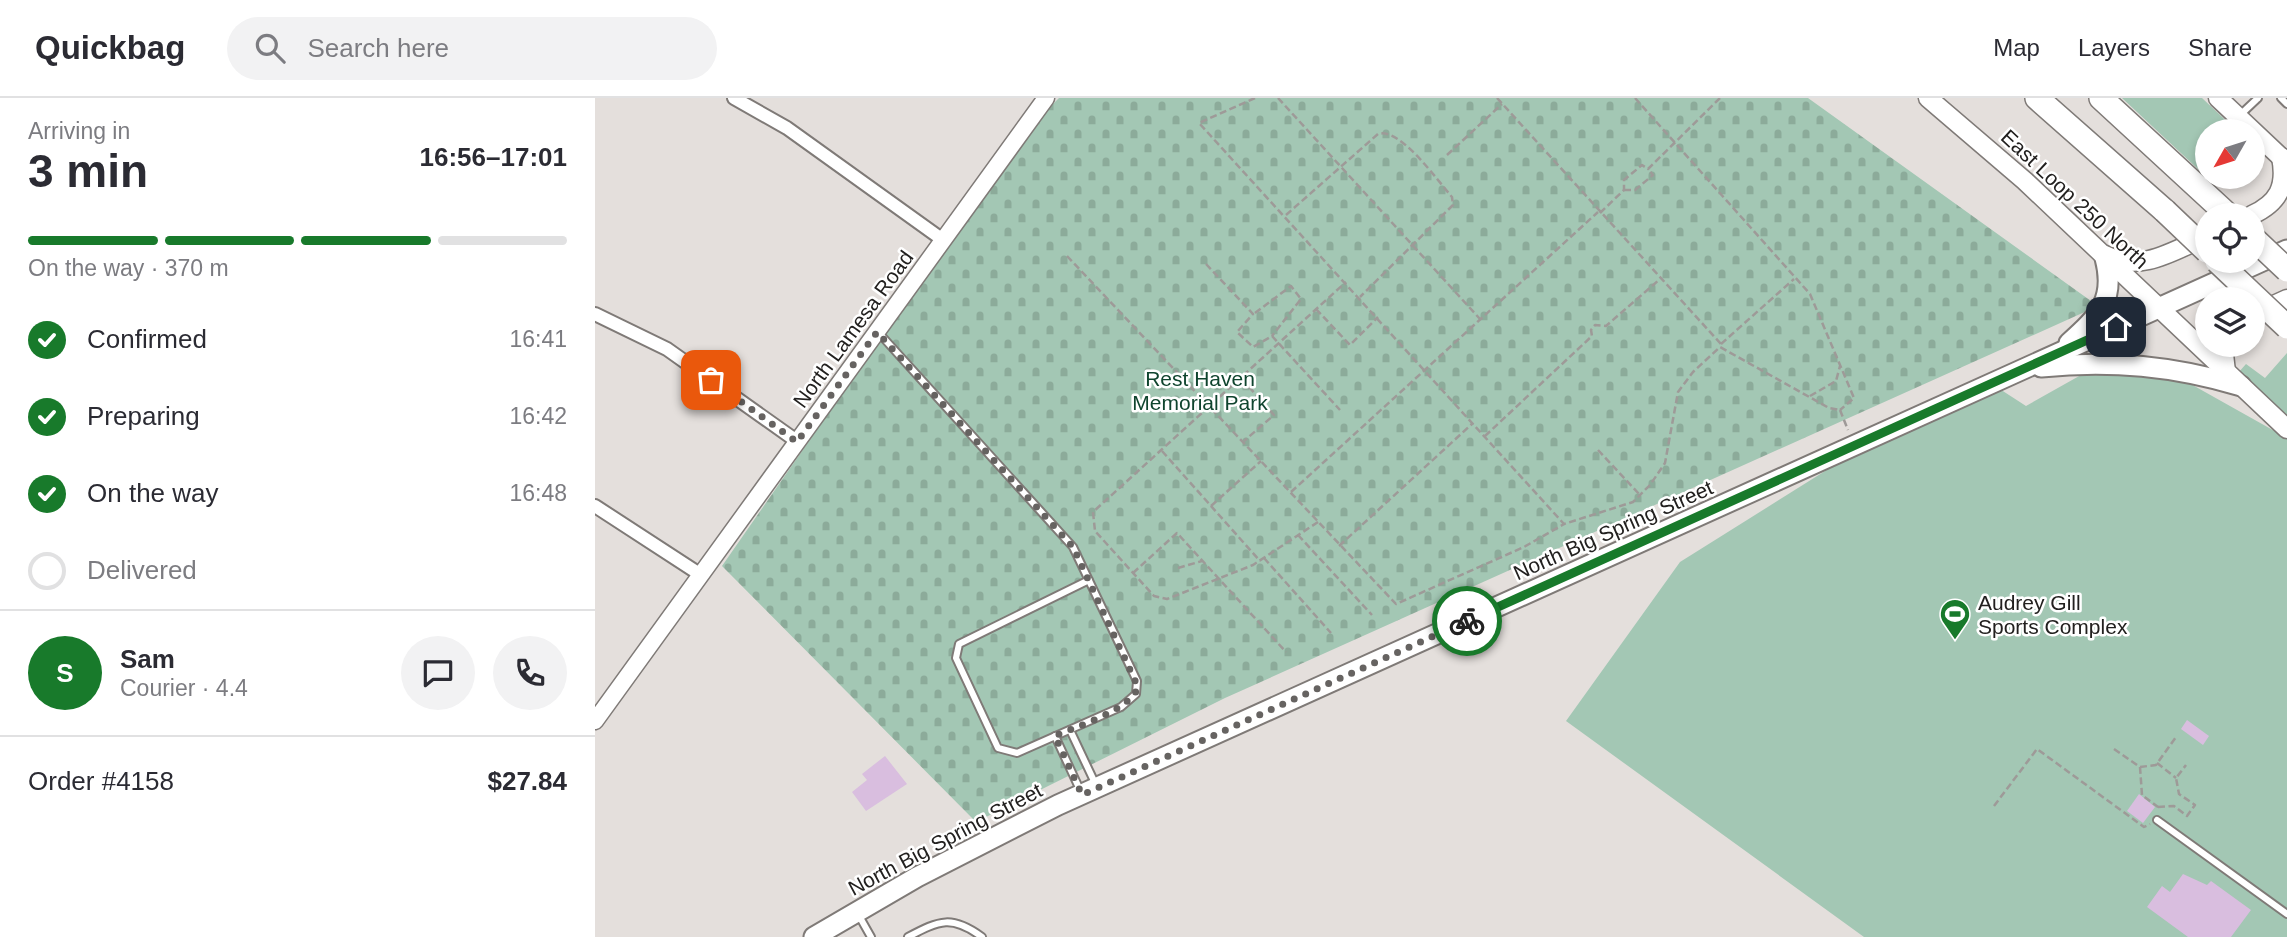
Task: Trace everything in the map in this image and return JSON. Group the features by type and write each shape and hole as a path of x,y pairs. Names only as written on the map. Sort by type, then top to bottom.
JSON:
{"highway":[{"path":"2030,98 2059,117"},
{"path":"2037,98 2195,240"},
{"path":"2104,100 2215,203"},
{"path":"2265,249 2287,270"},
{"name":"North Big Spring Street","path":"814,937 1010,828 2287,250"},
{"path":"2055,355 2085,328 2106,301 2111,279 2102,255"},
{"path":"2230,273 2287,327"},
{"path":"2026,368 2071,364 2153,366 2183,370 2241,386"}],"main road":[{"name":"East Loop 250 North","path":"1928,98 2025,181 2287,429"},
{"path":"2218,98 2284,160 2282,193 2265,209"},
{"path":"2102,255 2122,262 2143,263 2195,241"},
{"path":"2265,309 2287,299"},
{"path":"2224,357 2226,372"}],"street":[{"path":"734,98 787,128 943,240"},
{"name":"North Lamesa Road","path":"597,714 1047,98"},
{"path":"595,314 667,349 797,442"},
{"path":"595,506 701,575"}],"lane":[{"path":"2238,117 2258,98"},
{"path":"2281,98 2287,104"},
{"path":"877,332 1073,547 1089,580 1138,687 1132,700 1070,730 1017,753 998,748 956,657 957,649 965,639 1089,580"},
{"path":"1070,730 1090,792"},
{"path":"1055,736 1090,792"},
{"path":"2157,820 2287,914"},
{"path":"857,911 871,937"},
{"path":"908,937 929,926 953,921 963,923 982,937"}],"path":[{"path":"1255,98 1199,123 1565,524"},
{"path":"1278,98 1479,319"},
{"path":"1497,98 1721,346 1829,408 1840,410"},
{"path":"1635,98 1810,294 1854,397 1840,410"},
{"path":"1648,169 1677,144 1720,98"},
{"path":"1447,155 1502,104"},
{"path":"1285,216 1377,134 1386,131 1395,135 1410,149 1452,197 1453,205 1360,297"},
{"path":"1291,492 1599,212 1625,190 1635,190 1653,175 1641,166 1624,180 1625,190"},
{"path":"1067,256 1396,604 1524,547 1565,524 1633,502 1665,463 1678,392 1693,372 1795,278"},
{"path":"1206,264 1253,314"},
{"path":"1485,436 1592,336 1591,330 1595,325 1606,326 1661,279"},
{"path":"1318,522 1260,561 1167,599 1154,596 1095,531 1093,512 1346,282"},
{"path":"1291,286 1301,299 1272,336 1253,347 1237,332 1253,314 1291,286"},
{"path":"1316,309 1350,345 1378,317"},
{"path":"1272,336 1340,410"},
{"path":"1810,396 1836,381 1840,366"},
{"path":"1241,378 1274,415 1244,441"},
{"path":"1840,410 1855,446"},
{"path":"1339,545 1473,423"},
{"path":"1162,450 1260,561"},
{"path":"1598,450 1640,495"},
{"path":"1211,506 1262,460"},
{"path":"1133,573 1177,533 1286,652"},
{"path":"1298,535 1372,615"},
{"path":"1264,558 1331,633"},
{"path":"1178,568 1202,561"},
{"path":"2114,749 2140,767 2157,763 2176,737"},
{"path":"1994,806 2037,749 2144,827 2157,820 2158,807"},
{"path":"2140,767 2142,795 2158,807 2174,806 2187,816 2195,805 2179,794 2176,778 2157,763"},
{"path":"2176,778 2186,765"}],"green space":[{"name":"Rest Haven Memorial Park","path":"1059,98 1808,98 2098,306 1225,698 976,822 722,566 937,257 1042,115"},
{"path":"2122,98 2202,98 2224,119 2195,119 2195,166"},
{"path":"2287,353 2287,418 2238,373 2246,364 2265,378"},
{"name":"Audrey Gill Sports Complex","path":"2164,369 2287,438 2287,937 1864,937 1566,721 1680,562 1897,426 1992,384 2026,406 2081,375"}],"building":[{"path":"2187,720 2209,736 2203,745 2181,729"},
{"path":"885,756 907,784 866,811 852,792 867,780 862,774"},
{"path":"2139,794 2155,807 2143,823 2127,811"},
{"path":"2183,874 2207,885 2211,881 2251,910 2231,937 2188,937 2147,907 2162,886 2170,892"}],"way so far":[{"path":"711,380 797,442 877,332 1073,547 1138,687 1132,700 1121,707 1055,736 1082,795 1467,621"}],"place":[{"name":"Audrey Gill Sports Complex","path":"1955,641"}],"route":[{"path":"1467,621 2116,327"}]}
